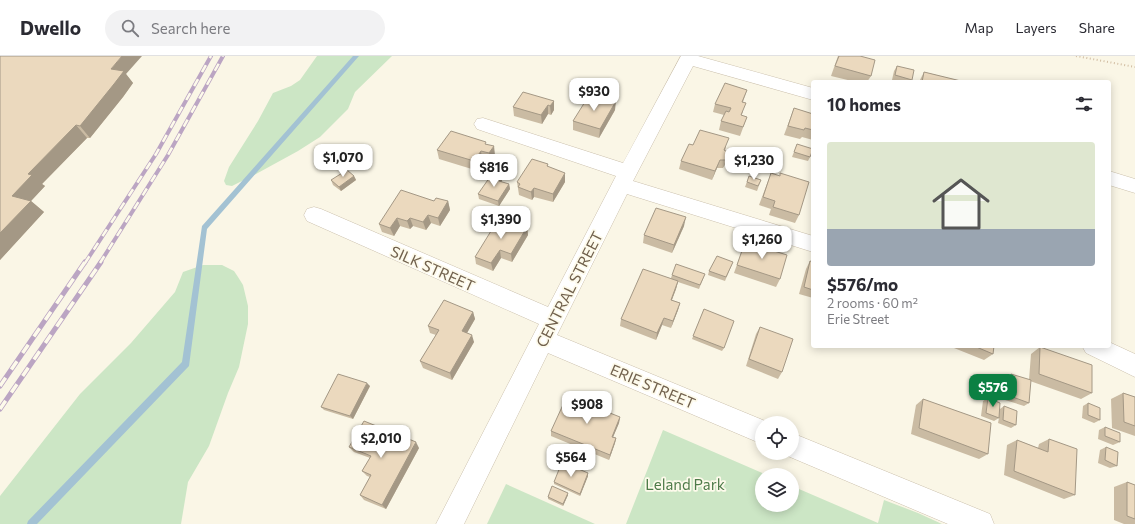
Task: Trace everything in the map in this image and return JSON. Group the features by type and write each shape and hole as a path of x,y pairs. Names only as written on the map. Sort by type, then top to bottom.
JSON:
{"street":[{"path":"689,58 811,93"},
{"name":"CENTRAL STREET","path":"450,524 625,179 689,58"},
{"path":"483,124 625,179 811,243"},
{"path":"1111,179 1135,186"},
{"name":"SILK STREET","path":"314,215 548,330"},
{"name":"ERIE STREET","path":"548,330 755,429"},
{"path":"1098,348 1135,366"},
{"path":"799,448 980,524"}],"path":[{"path":"1076,56 1135,67"}],"green space":[{"path":"317,56 392,56 355,92 348,109 320,137 256,174 232,186 226,185 224,181 229,167 258,121 273,93 291,86 300,80"},
{"path":"203,265 222,265 234,271 243,285 248,306 248,324 239,367 209,446 188,482 181,524 0,524 0,496 80,394 131,343 175,292 183,272"},
{"name":"Leland Park","path":"663,430 755,470 755,512 799,512 799,489 878,523 884,500 942,524 626,524"},
{"path":"506,484 595,524 487,524"}],"building":[{"path":"0,56 122,56 111,69 124,71 80,126 76,125 28,174 32,175 12,196 31,201 0,233"},
{"path":"839,56 860,56 875,60 871,76 835,66"},
{"path":"897,66 914,70 912,80 895,75"},
{"path":"924,72 957,80 922,80"},
{"path":"725,83 747,90 742,102 746,103 741,115 747,117 743,127 721,121 726,111 729,112 731,108 715,104"},
{"path":"523,92 554,101 550,106 548,105 541,115 513,107"},
{"path":"588,97 605,102 607,99 616,101 600,129 573,121"},
{"path":"794,108 811,113 811,130 805,128 804,130 788,126"},
{"path":"700,130 729,138 724,150 729,153 726,160 720,160 715,171 681,161 689,144 693,145"},
{"path":"451,131 494,146 489,153 481,151 474,161 437,150"},
{"path":"797,144 811,148 810,157 794,152"},
{"path":"532,159 548,164 547,166 565,173 553,194 534,188 531,192 518,187 520,184 517,182"},
{"path":"347,170 354,176 339,187 331,180"},
{"path":"771,173 780,176 780,173 809,182 799,215 773,207 775,201 763,197"},
{"path":"492,174 502,177 499,181 509,184 498,201 478,194"},
{"path":"749,176 761,180 758,186 747,182"},
{"path":"401,190 434,201 436,198 448,201 438,218 428,215 423,222 410,218 407,221 397,218 390,228 379,224"},
{"path":"656,208 686,217 674,245 644,235"},
{"path":"499,218 527,227 511,254 500,250 491,263 475,257"},
{"path":"745,242 787,255 780,279 737,265"},
{"path":"717,256 733,262 726,277 709,271"},
{"path":"810,261 811,289 804,287"},
{"path":"676,264 705,274 700,285 672,275"},
{"path":"643,269 678,281 671,300 680,303 673,321 664,318 657,333 621,319"},
{"path":"444,300 473,312 462,331 472,335 450,373 420,361 439,330 428,326"},
{"path":"704,309 734,321 724,348 693,336"},
{"path":"760,327 793,339 782,372 749,359"},
{"path":"979,348 994,348 993,354"},
{"path":"1040,348 1092,365 1092,393 1039,374"},
{"path":"338,374 367,383 350,416 321,407"},
{"path":"1011,374 1031,380 1029,403 1010,396"},
{"path":"1123,393 1135,397 1135,426 1124,422"},
{"path":"567,396 620,417 612,437 616,438 610,455 551,431"},
{"path":"988,398 1000,403 999,418 986,413"},
{"path":"923,399 991,423 988,454 919,428"},
{"path":"1088,403 1100,408 1100,420 1088,415"},
{"path":"1004,406 1017,411 1016,425 1003,420"},
{"path":"364,421 416,442 382,505 360,495 371,475 362,471 371,456 349,447"},
{"path":"1105,427 1120,433 1120,442 1105,436"},
{"path":"1049,439 1077,449 1075,495 1014,471 1017,440 1048,452"},
{"path":"1106,447 1118,452 1117,466 1105,460"},
{"path":"562,462 588,473 580,494 554,482"},
{"path":"1127,482 1135,485 1135,519 1127,516"},
{"path":"552,486 568,493 563,504 548,497"}],"waterway":[{"path":"31,524 186,364 204,228 356,56"}],"railway":[{"path":"85,263 156,154 211,56"},
{"path":"100,263 168,155 223,56"},
{"path":"0,386 85,262"},
{"path":"0,409 101,262"}]}
